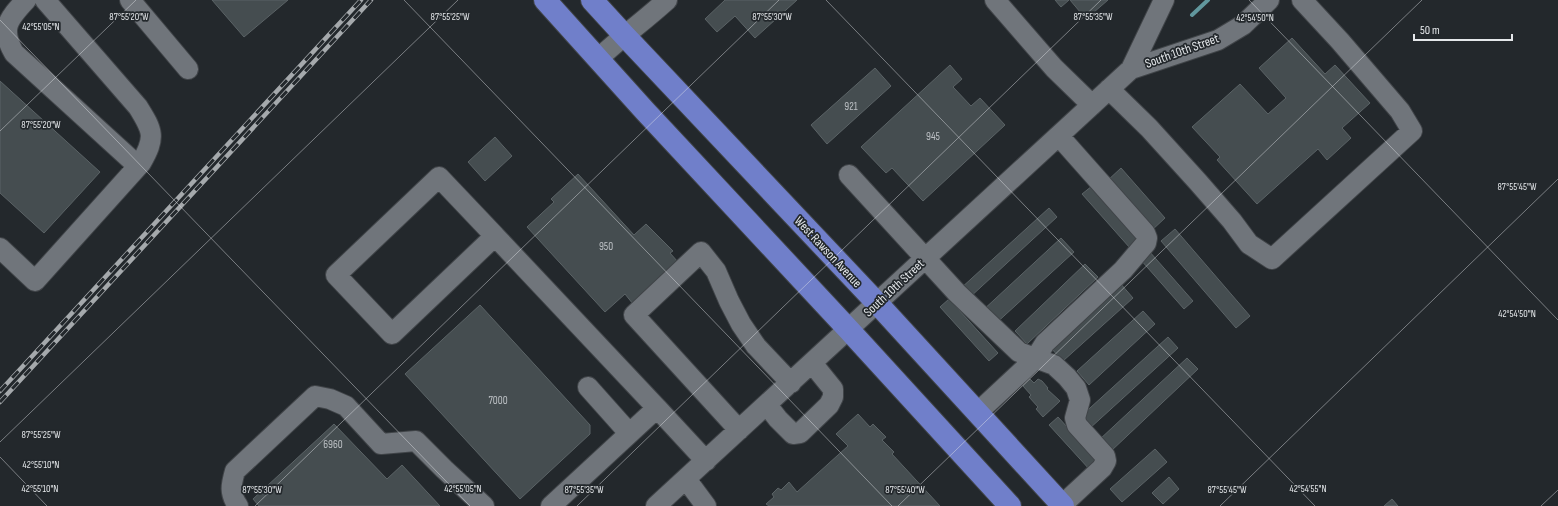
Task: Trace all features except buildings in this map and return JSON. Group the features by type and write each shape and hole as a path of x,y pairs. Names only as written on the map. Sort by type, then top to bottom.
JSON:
{"main road":[{"path":"545,0 1010,506"},
{"name":"West Rawson Avenue","path":"592,0 877,303 1062,506"}],"street":[{"path":"26,0 9,19 4,28 4,38 8,45 14,53 138,166"},
{"path":"0,248 36,281 138,166 149,149 152,136 150,126 138,107 45,0"},
{"path":"130,0 188,70"},
{"path":"598,59 624,35 638,26 667,0"},
{"path":"995,0 1054,68 1092,105"},
{"name":"South 10th Street","path":"656,506 1131,69 1164,0"},
{"name":"South 10th Street","path":"1131,69 1218,40 1242,25 1269,0"},
{"path":"1109,89 1149,128 1198,182 1232,221 1249,244 1272,259 1412,131 1400,111 1340,41 1302,0"},
{"path":"977,413 1035,359 1045,343 1123,270 1146,243 1147,238 1145,233 1059,136"},
{"path":"849,175 957,293 1019,352 1054,365 1076,388 1080,400 1075,418 1077,425 1105,456 1106,461 1102,468 1062,506"},
{"path":"495,236 392,334 336,274 440,177 706,461"},
{"path":"739,430 634,315 701,252 716,271 729,302 741,324 756,346 791,383"},
{"path":"767,405 787,429 793,434 800,433 829,406 833,397 833,389 812,364"},
{"path":"588,387 629,433"},
{"path":"238,506 235,502 231,487 235,471 315,396 330,399 346,406 381,444 416,441 484,506"},
{"path":"551,506 657,408"},
{"path":"686,479 706,506"}],"waterway":[{"path":"1192,15 1208,0"}],"railway":[{"path":"0,391 361,0"},
{"path":"0,402 371,0"}]}
